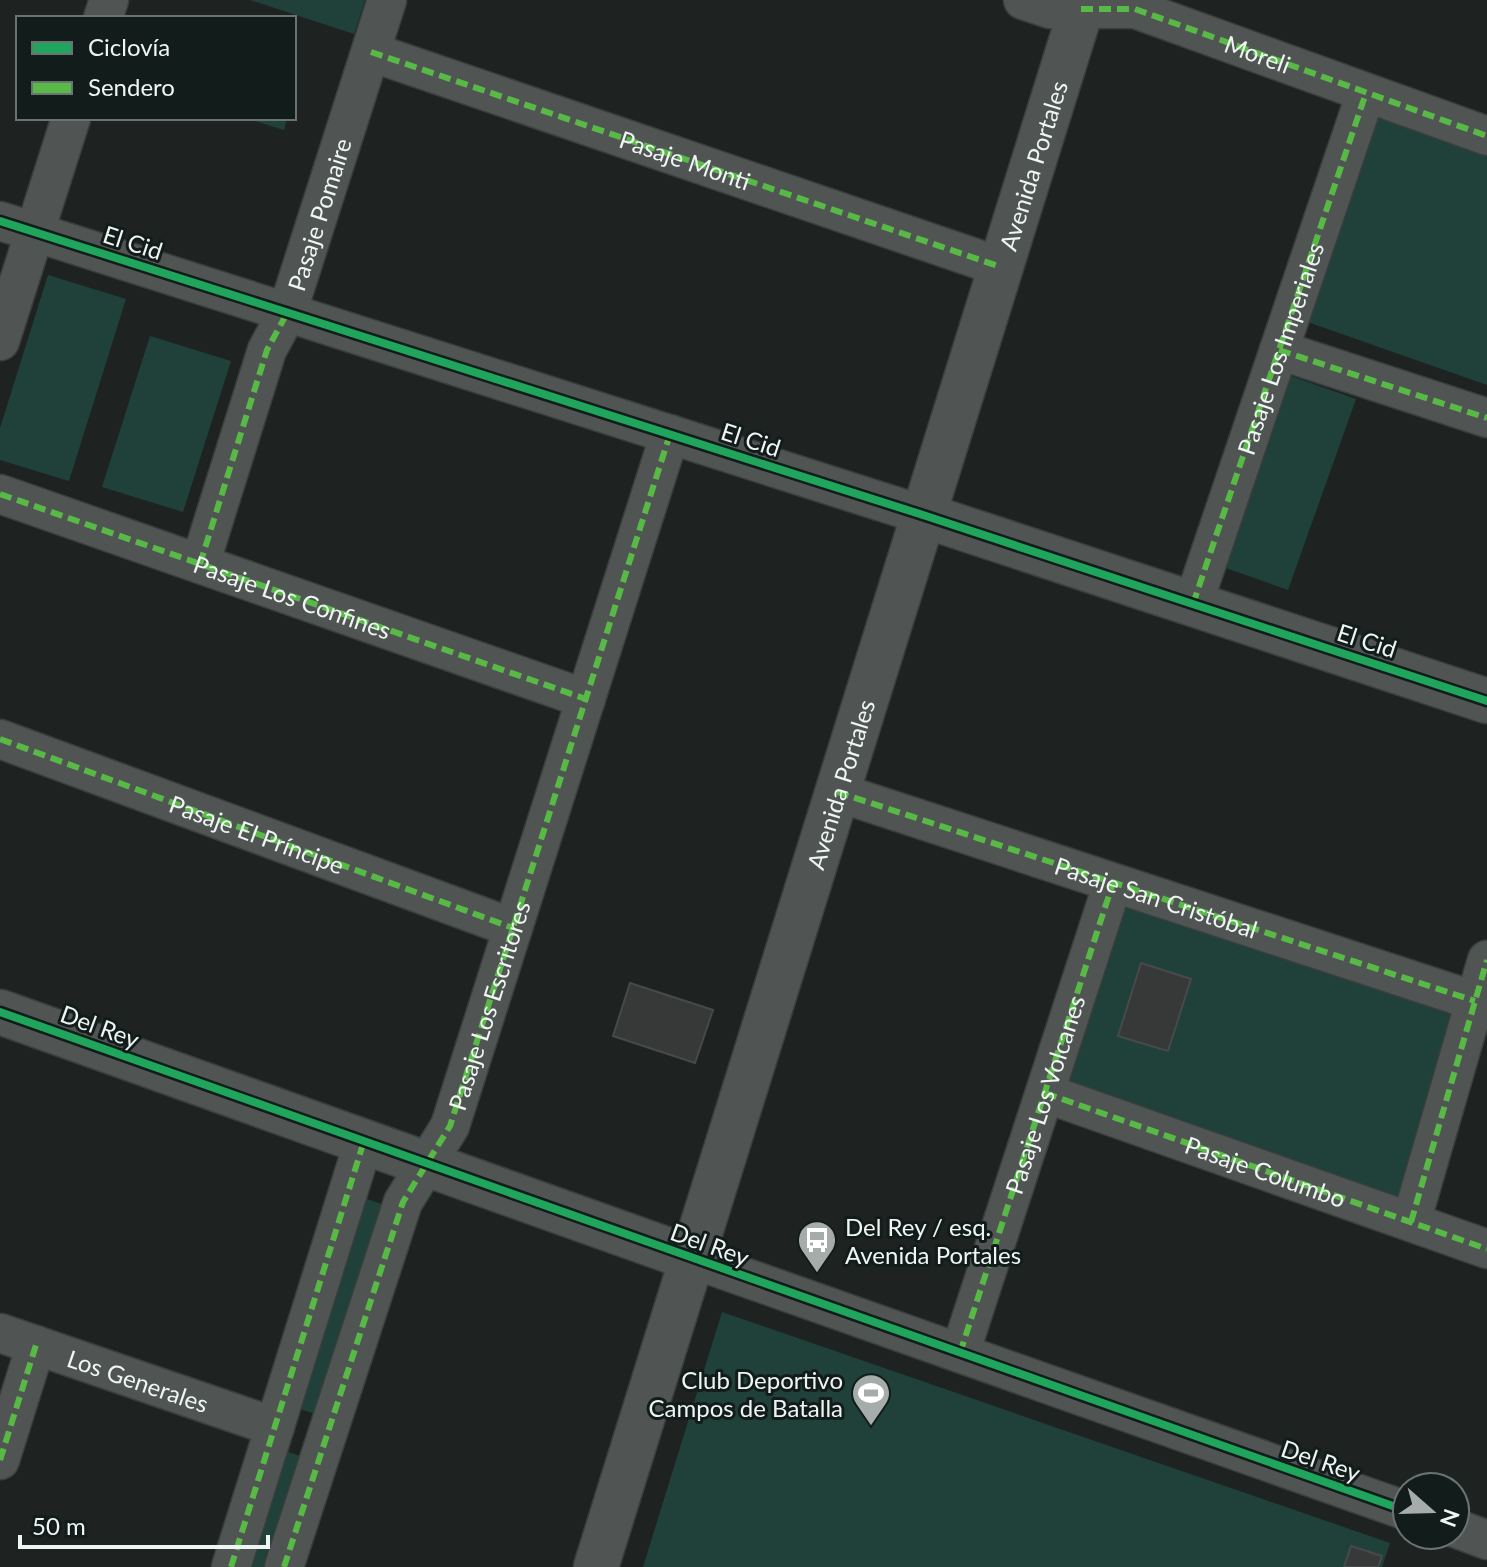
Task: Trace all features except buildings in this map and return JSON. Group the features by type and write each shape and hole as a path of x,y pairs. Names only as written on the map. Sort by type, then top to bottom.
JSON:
{"main road":[{"name":"Avenida Portales","path":"596,1567 1082,5"},
{"name":"El Cid","path":"923,515 1487,701"},
{"name":"Del Rey","path":"0,1012 693,1259"}],"street":[{"name":"Pasaje Pomaire","path":"200,564 267,350 287,313 387,0"},
{"name":"Moreli","path":"1023,0 1050,9 1082,5 1135,9 1487,136"},
{"name":"Pasaje Monti","path":"371,52 1001,267"},
{"name":"Pasaje Los Imperiales","path":"1193,604 1366,93"},
{"path":"0,341 17,226 70,120"},
{"name":"El Cid","path":"17,226 923,515"},
{"path":"1279,350 1487,418"},
{"name":"Pasaje Los Escritores","path":"284,1567 403,1202 450,1126 670,434"},
{"name":"Pasaje Los Confines","path":"0,494 586,699"},
{"name":"Pasaje El Príncipe","path":"0,739 513,928"},
{"name":"Pasaje San Cristóbal","path":"837,792 1475,1001"},
{"name":"Pasaje Los Volcanes","path":"960,1353 1113,883"},
{"path":"1411,1222 1487,960"},
{"name":"Pasaje Columbo","path":"1045,1093 1487,1249"},
{"path":"231,1567 364,1141"},
{"name":"Del Rey","path":"693,1259 1391,1505"},
{"name":"Los Generales","path":"0,1333 275,1427"},
{"path":"0,1460 36,1345"}],"green space":[{"path":"250,0 365,0 354,34"},
{"path":"1374,114 1487,154 1487,385 1302,320"},
{"path":"252,120 286,120 284,130"},
{"path":"48,275 126,299 69,481 0,460 0,428"},
{"path":"150,336 231,361 183,512 102,487"},
{"path":"1291,376 1356,399 1288,590 1223,567"},
{"path":"1137,902 1458,1006 1402,1205 1060,1079 1120,910"},
{"path":"361,1197 387,1206 319,1415 293,1407"},
{"name":"Club Deportivo Campos de Batalla","path":"722,1312 1390,1543 1382,1567 643,1567"},
{"path":"277,1448 303,1457 267,1567 238,1567"}],"marked path":[{"path":"1081,9 1135,9 1487,136"},
{"path":"371,52 1001,267"},
{"path":"1193,604 1366,93"},
{"path":"200,564 267,350 287,313"},
{"path":"1279,350 1487,418"},
{"path":"284,1567 403,1202 450,1126 670,434"},
{"path":"0,494 586,699"},
{"path":"0,739 513,928"},
{"path":"837,792 1475,1001"},
{"path":"960,1353 1113,883"},
{"path":"1411,1222 1487,960"},
{"path":"1045,1093 1487,1249"},
{"path":"231,1567 364,1141"},
{"path":"0,1460 36,1345"}],"cycle path":[{"path":"0,221 923,515 1487,701"},
{"path":"0,1012 1391,1505"}],"place":[{"name":"Del Rey / esq. Avenida Portales","path":"817,1274"},
{"name":"Club Deportivo Campos de Batalla","path":"871,1427"}]}
